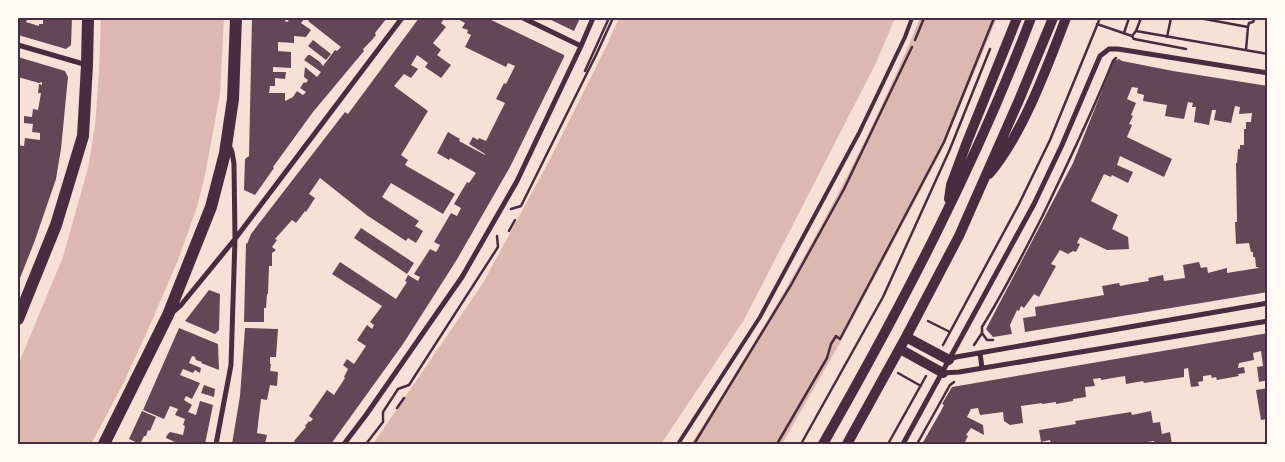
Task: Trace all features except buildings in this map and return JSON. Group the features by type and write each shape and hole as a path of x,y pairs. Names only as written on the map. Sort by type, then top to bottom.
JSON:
{"main road":[{"path":"18,315 56,225 83,136 88,18"},
{"path":"104,444 168,315 211,207 227,141 233,99 236,18"},
{"path":"947,209 951,185 958,165 1017,18"},
{"path":"823,444 900,306 977,146 1031,18"},
{"path":"847,444 900,349 959,236 1052,18"},
{"path":"983,181 1001,160 1008,148 1032,99 1066,18"},
{"path":"906,337 949,360"},
{"path":"900,349 943,373"}],"street":[{"path":"168,315 181,305 236,239 402,18"},
{"path":"523,18 582,46"},
{"path":"344,444 462,277 518,181 582,46 593,18"},
{"path":"18,45 87,65"},
{"path":"903,444 1034,204 1062,146 1100,56 1109,49 1118,49 1268,73"},
{"path":"216,444 231,365 236,239 234,164 232,152 227,141"},
{"path":"949,360 980,352 1267,303"},
{"path":"943,373 949,374 1268,321"},
{"path":"980,352 982,368"}],"lane":[{"path":"678,444 760,317 858,133 905,37 912,18"}],"path":[{"path":"585,71 608,18"},
{"path":"585,77 613,18"},
{"path":"778,444 827,358 836,336 840,338 931,168 947,134 994,18"},
{"path":"938,355 1020,204 1050,140 1100,18"},
{"path":"1124,33 1129,18"},
{"path":"1097,24 1132,36 1141,18"},
{"path":"1167,37 1171,18"},
{"path":"1199,18 1248,27"},
{"path":"1246,50 1248,27 1255,18"},
{"path":"1136,31 1268,54"},
{"path":"801,444 883,296 950,149 991,47"},
{"path":"994,340 987,340 982,333 982,328 1023,255 1059,183 1087,124 1113,60 1116,58 1123,59"},
{"path":"509,231 515,220"},
{"path":"888,444 932,366"},
{"path":"917,444 950,385 954,382"},
{"path":"397,408 404,398"}],"shaded area":[{"path":"101,18 224,18 220,94 205,175 197,207 178,260 123,384 91,444 18,444 18,365 63,257 88,168 95,126"},
{"path":"619,18 895,18 876,63 744,320 661,444 373,444 483,283 548,163"},
{"path":"920,18 997,18 941,152 840,343 782,444 691,444 786,289 844,183 896,74"}]}
